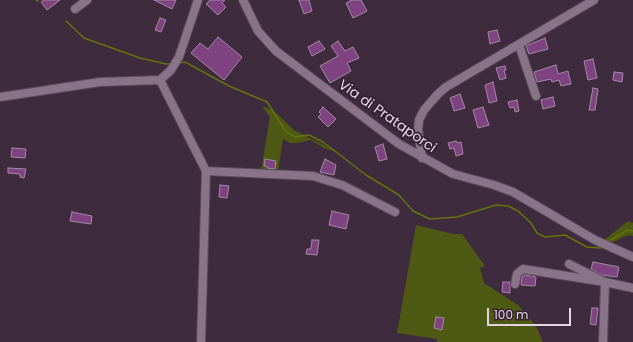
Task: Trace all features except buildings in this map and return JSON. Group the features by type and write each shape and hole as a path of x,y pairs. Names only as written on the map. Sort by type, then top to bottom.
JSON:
{"street":[{"path":"75,9 87,0"},
{"path":"0,97 104,82 160,80 171,70 179,57 198,0"},
{"name":"Via di Prataporci","path":"243,0 258,31 276,51 375,127 422,158 456,176 494,185 513,192 592,238 632,258"},
{"path":"422,158 418,130 419,120 434,98 446,87 594,0"},
{"path":"519,45 536,96"},
{"path":"160,80 206,171 201,342"},
{"path":"206,171 313,176 344,186 395,212"},
{"path":"569,264 605,282"},
{"path":"515,284 516,274 523,270 605,282 633,288"},
{"path":"603,342 605,282"}],"green space":[{"path":"262,106 274,111 294,130 340,153 324,148 311,140 290,143 283,139 278,171 261,171 270,117"},
{"path":"628,221 633,223 633,236 628,235 611,243 604,240"},
{"path":"416,225 453,234 462,234 485,266 480,268 484,283 518,305 536,326 543,342 437,342 437,339 397,333"}],"waterway":[{"path":"66,21 84,38 140,58 171,64"},
{"path":"179,63 185,62 229,86 267,102 285,130 295,137 309,135 323,142 366,175 399,195 413,211 430,219 457,217 496,205 508,206 518,211 531,223 537,233 545,237 565,235 587,247 601,248"},
{"path":"609,241 628,230 633,231"}]}
